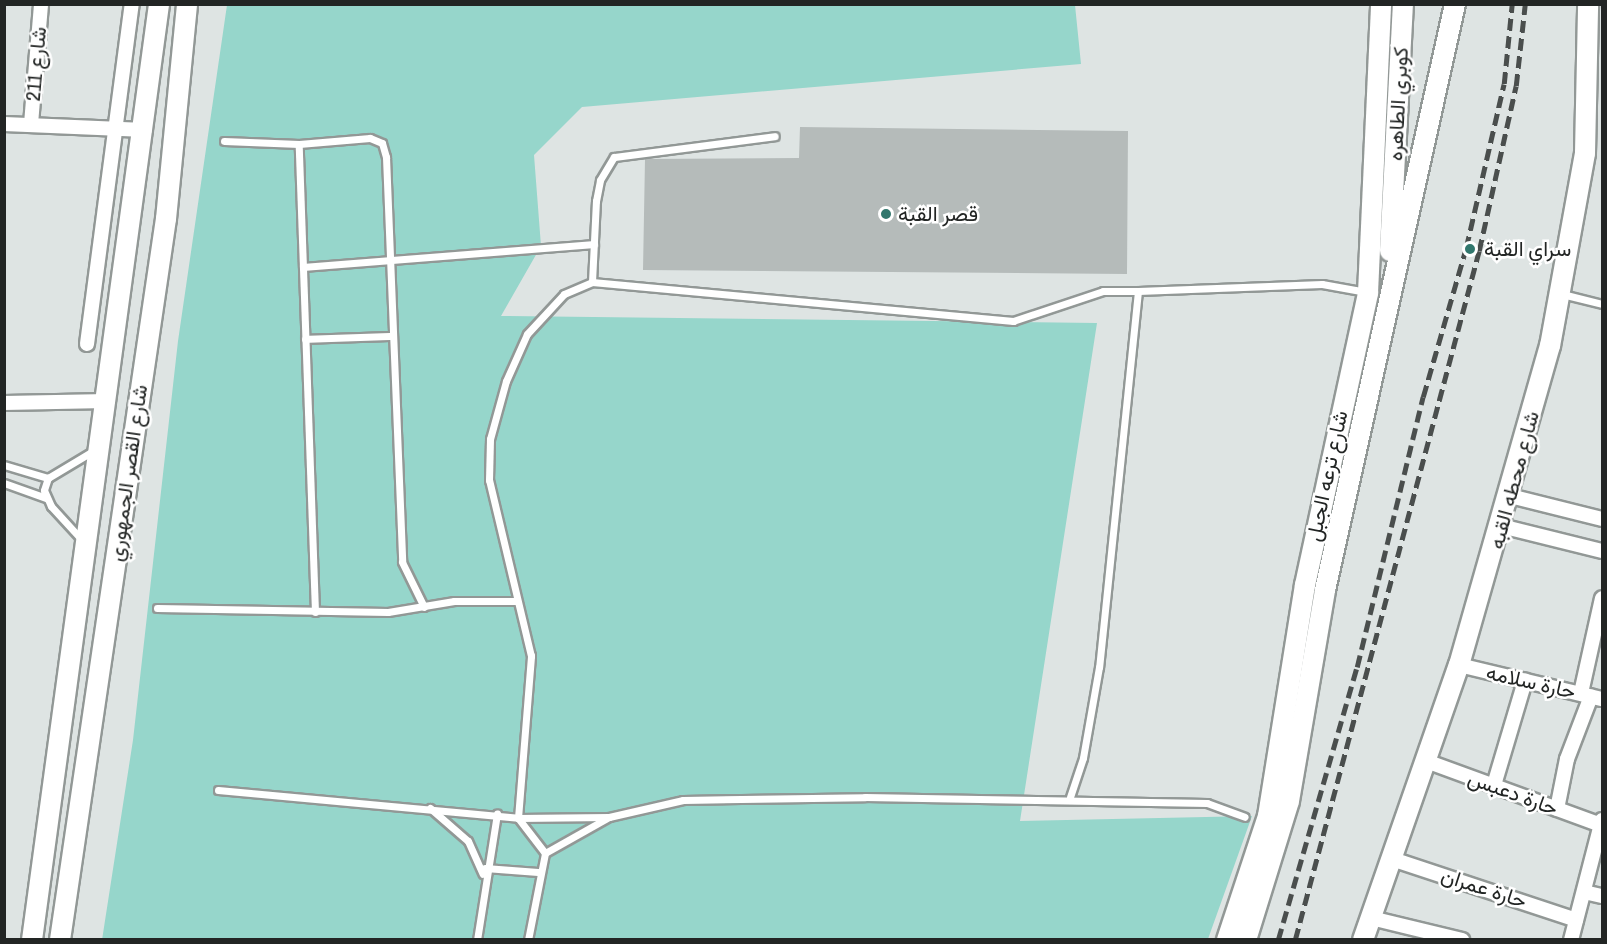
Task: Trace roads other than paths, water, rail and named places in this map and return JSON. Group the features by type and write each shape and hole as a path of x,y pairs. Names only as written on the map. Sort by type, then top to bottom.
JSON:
{"main road":[{"name":"شارع القصر الجمهوري","path":"32,939 103,440 145,130 159,4"},
{"name":"شارع القصر الجمهوري","path":"60,939 166,219 187,4"},
{"name":"شارع ترعه الجبل","path":"1227,939 1268,816 1305,585 1368,293 1381,4"},
{"name":"كوبري الطاهره","path":"1393,203 1403,4"},
{"name":"شارع ترعه الجبل","path":"1246,939 1289,801 1324,590 1455,4"},
{"name":"شارع محطه القبه","path":"1363,939 1459,665 1510,496 1562,294 1587,131 1588,4"},
{"name":"شارع ترعه الجبل","path":"1388,296 1393,203"}],"street":[{"name":"شارع 211","path":"31,124 41,4"},
{"path":"87,344 132,4"},
{"path":"4,124 145,130"},
{"path":"4,403 108,401"},
{"path":"1510,496 1602,519"},
{"path":"1501,526 1602,551"},
{"path":"1557,809 1567,759 1591,696 1602,598"},
{"name":"حارة سلامه","path":"1459,665 1591,696"},
{"path":"1494,785 1526,681"},
{"name":"حارة دعبس","path":"1426,761 1602,823"},
{"path":"1572,939 1602,823"},
{"name":"حارة عمران","path":"1392,859 1576,920"},
{"path":"1584,892 1602,896"},
{"path":"1371,918 1462,939"}],"lane":[{"path":"592,282 600,180 614,157 775,136"},
{"path":"224,141 299,144 370,138 382,143 391,258 402,562 424,607"},
{"path":"299,144 315,612"},
{"path":"303,267 391,258 594,244"},
{"path":"545,853 518,818 532,675 489,480 490,439 506,381 527,334 564,294 592,282 1013,321 1103,291 1322,284 1368,293"},
{"path":"1070,797 1083,758 1099,667 1138,291"},
{"path":"1562,294 1602,304"},
{"path":"305,339 393,336"},
{"path":"4,465 48,478 84,459 103,440"},
{"path":"46,498 48,478"},
{"path":"4,483 46,498 88,550"},
{"path":"157,608 315,612 424,607 454,601 517,602"},
{"path":"218,790 497,814 518,818 609,817 683,800 1070,797 1207,802 1245,817"},
{"path":"430,808 468,841 484,872"},
{"path":"477,939 484,872 497,814"},
{"path":"528,939 538,872 545,853 609,817"},
{"path":"484,872 538,872"}],"railway":[{"path":"1278,940 1357,667 1423,397 1466,248 1504,84 1512,4"},
{"path":"1295,940 1479,251 1516,86 1525,4"}],"place":[{"name":"قصر القبة","path":"886,214"},
{"name":"سراي القبة","path":"1470,249"}]}
